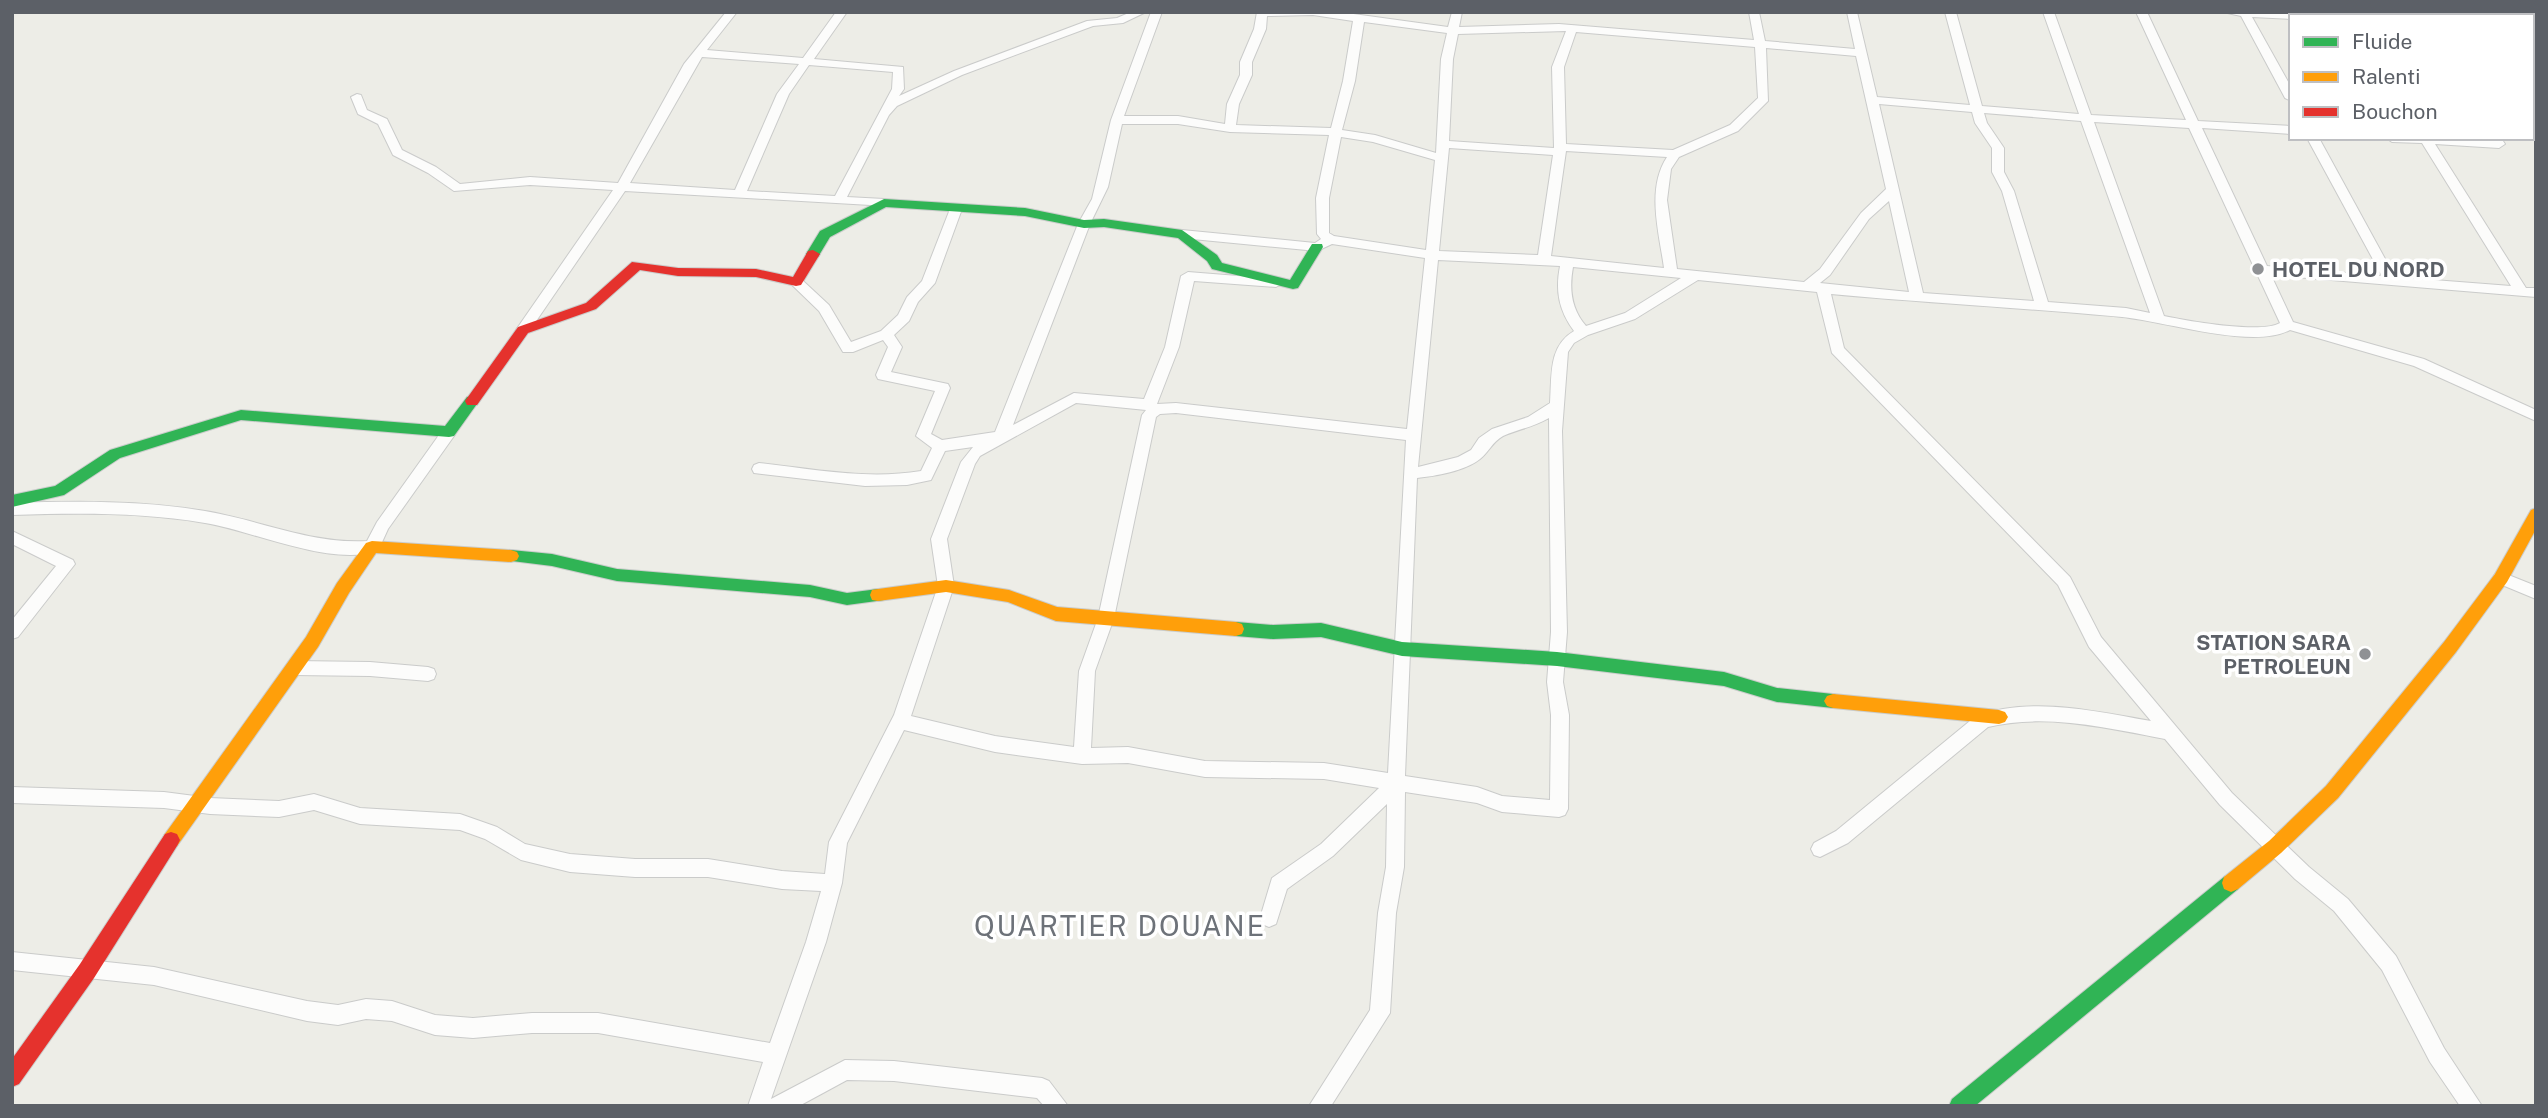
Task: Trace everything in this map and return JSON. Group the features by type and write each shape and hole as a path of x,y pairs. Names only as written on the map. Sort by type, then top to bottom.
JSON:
{"main road":[{"path":"12,501 59,491 115,454 241,415 449,432 523,330 591,306 637,265 678,272 756,273 796,282 825,234 884,203 1024,212 1084,224 1104,223 1182,234 1212,258 1217,267 1293,285 1324,244"},
{"path":"1959,1106 2275,848 2332,792 2451,647 2501,578 2536,514"},
{"path":"12,1077 87,971 195,803 294,668 343,587 372,547 468,551 552,560 617,575 810,591 847,599 946,586 1009,596 1056,614 1273,632 1321,630 1402,649 1557,659 1724,679 1777,695 1999,717"}],"street":[{"path":"523,330 622,186 690,64 732,12"},
{"path":"740,192 783,94 842,12"},
{"path":"884,114 894,104 958,73 1091,23 1119,21 1142,12"},
{"path":"1000,437 1084,224 1096,208 1104,186 1112,136 1157,12"},
{"path":"1230,128 1233,104 1246,75 1246,62 1260,29 1263,13 1313,12 1452,31 1559,27 1863,53"},
{"path":"1319,1106 1380,1013 1387,913 1395,867 1396,783 1410,473 1441,151 1447,59 1457,12"},
{"path":"1559,27 1561,12"},
{"path":"1117,120 1189,121 1230,128 1334,132 1441,151 1559,150 1573,147 1675,154 1734,128 1764,99 1760,44 1754,12"},
{"path":"1852,12 1917,297"},
{"path":"1950,12 1981,123 1998,148 1998,172 2008,191 2042,306"},
{"path":"2048,12 2158,317"},
{"path":"2141,12 2288,325"},
{"path":"2228,12 2289,15"},
{"path":"2244,13 2289,94"},
{"path":"1324,244 1321,219 1334,132 1348,89 1359,20"},
{"path":"1544,260 1559,150 1558,67 1572,29"},
{"path":"699,53 899,69 898,89 840,199"},
{"path":"356,97 362,112 383,122 397,152 432,170 458,188 530,181 884,203"},
{"path":"1871,100 2085,118 2289,130"},
{"path":"2314,140 2390,279"},
{"path":"2426,140 2521,291"},
{"path":"2426,140 2499,144"},
{"path":"1671,272 1661,194 1665,169 1675,154"},
{"path":"1892,191 1865,216 1816,287 1837,349 2064,581 2095,642 2226,799 2323,893 2341,905 2389,963 2437,1055 2472,1106"},
{"path":"796,282 824,308 848,349 886,334 904,318 912,300 928,283 956,209"},
{"path":"1182,234 1431,254 1544,260 1917,297 2158,317 2195,327 2275,332 2288,325 2419,362 2536,416"},
{"path":"1567,263 1563,300 1573,320 1583,332"},
{"path":"2263,270 2536,293"},
{"path":"900,721 995,744 1082,756 1128,755 1205,769 1324,771 1477,795 1502,804 1559,809 1560,715 1555,682 1557,405 1562,352 1569,341 1583,332 1630,316 1696,275"},
{"path":"758,1106 834,883 838,842 900,721 946,586 939,539 968,462 975,452 1074,398 1150,405 1172,347 1188,276 1293,285"},
{"path":"886,334 895,347 883,375 943,388 923,436 940,446 1000,437"},
{"path":"1410,473 1429,471 1463,461 1476,454 1484,442 1497,433 1533,421 1557,405"},
{"path":"1082,756 1087,671 1107,618 1149,415 1157,409 1176,408 1413,435"},
{"path":"12,509 90,506 205,517 325,547 344,550 372,547 382,526 449,432"},
{"path":"759,469 904,481 926,476 940,446"},
{"path":"12,537 66,564 12,632"},
{"path":"2501,578 2536,593"},
{"path":"294,668 370,669 428,674"},
{"path":"1820,849 1842,837 1961,740 1976,724 1999,717 2053,716 2170,732"},
{"path":"1269,918 1279,884 1327,850 1396,783"},
{"path":"12,795 279,809 314,802 360,816 460,822 491,833 521,852 570,863 635,868 708,868 782,880 834,883"},
{"path":"12,961 154,976 307,1011 338,1015 366,1009 392,1011 435,1025 473,1028 532,1023 598,1023 776,1054"},
{"path":"778,1106 845,1070 894,1071 1042,1088 1058,1106"}],"traffic: fast":[{"path":"813,254 825,234 884,203 1025,212 1084,224 1104,223 1182,234 1212,258 1217,266 1293,285 1317,247"},
{"path":"12,501 59,491 115,454 241,415 449,432 472,401"},
{"path":"511,556 552,560 617,575 810,591 847,599 878,595"},
{"path":"1236,629 1273,632 1321,630 1402,649 1557,659 1724,679 1777,695 1833,701"},
{"path":"1959,1106 2231,883"}],"traffic: slow":[{"path":"2231,883 2275,847 2332,792 2450,647 2501,578 2536,514"},
{"path":"171,840 312,642 343,588 372,547 511,556"},
{"path":"878,595 946,586 1009,596 1056,614 1236,629"},
{"path":"1833,701 1999,717"}],"traffic: jam":[{"path":"472,401 523,330 591,306 637,265 678,272 756,273 796,282 813,254"},
{"path":"12,1077 87,971 171,840"}],"place":[{"name":"HOTEL DU NORD","path":"2258,269"},
{"name":"STATION SARA PETROLEUN","path":"2365,654"}],"district":[{"name":"QUARTIER DOUANE","path":"1120,925"}]}
